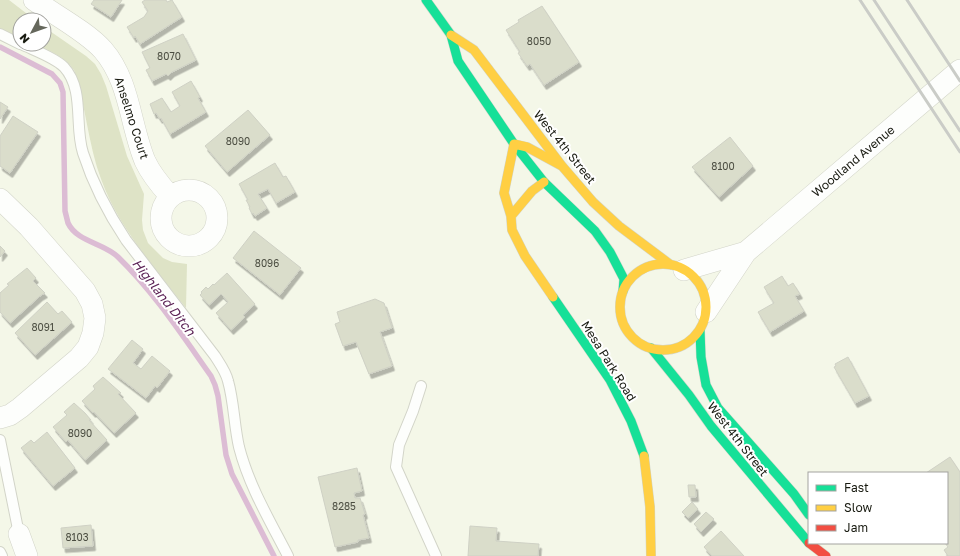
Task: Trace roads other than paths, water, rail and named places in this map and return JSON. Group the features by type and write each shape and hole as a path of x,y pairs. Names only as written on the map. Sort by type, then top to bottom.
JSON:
{"main road":[{"name":"West 4th Street","path":"426,0 451,35 458,61 514,144 544,182 595,231 610,252 624,279 623,291"},
{"name":"West 4th Street","path":"451,35 474,50 562,166 594,202 619,226 677,267"},
{"path":"514,144 527,147 562,166"},
{"name":"Mesa Park Road","path":"514,144 504,193 511,216 512,230 525,256 610,380 631,421 644,454 647,472 650,507 651,556"},
{"path":"511,216 532,191 544,182"},
{"path":"656,265 677,267 694,278 702,288 706,300 703,321 690,341 678,347 665,350 651,348 638,342 628,332 622,319 620,305 623,291 631,279 642,270 656,265"},
{"name":"West 4th Street","path":"703,321 701,357 706,385 718,408 794,494 808,514"},
{"name":"West 4th Street","path":"651,348 689,395 711,426 808,542"},
{"name":"West 4th Street","path":"810,544 826,556"},
{"path":"825,544 830,556"}],"street":[{"name":"Anselmo Court","path":"34,0 88,37 103,50 110,60 121,82 146,163 159,184 170,196"},
{"name":"Woodland Avenue","path":"703,321 746,252 960,70"},
{"path":"0,199 29,227 86,291 92,304 95,318 93,333 88,347 80,358 20,408 0,418"},
{"name":"Woodland Avenue","path":"677,267 746,252"},
{"path":"19,534 27,556"}],"lane":[{"path":"0,34 12,40"},
{"path":"36,52 57,62 64,68 74,86 78,106 82,151 98,192 113,220 126,240 224,369 228,380 239,446 246,468 263,509 288,556"},
{"path":"421,386 413,411 399,445 396,467 436,556"},
{"path":"0,440 19,534"},
{"path":"0,552 2,556"}],"waterway":[{"name":"Highland Ditch","path":"0,47 52,74 60,83 63,92 65,211 68,223 72,229 84,238 112,252 131,270 167,314 211,376 218,396 226,455 232,474 274,556"}],"railway":[{"path":"860,0 960,152"},
{"path":"874,0 960,131"},
{"path":"907,0 960,81"}]}
